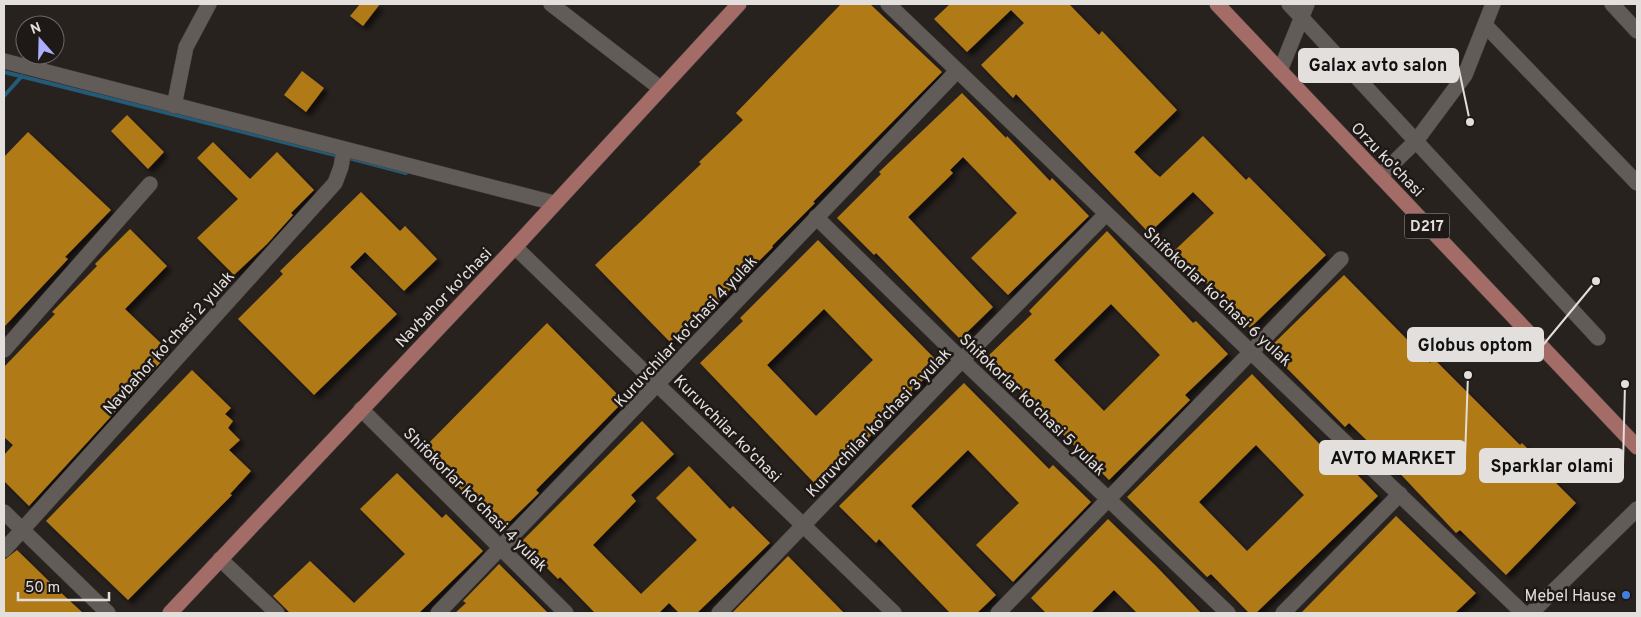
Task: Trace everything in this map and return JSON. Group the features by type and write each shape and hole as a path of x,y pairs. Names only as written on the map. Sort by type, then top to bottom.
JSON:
{"main road":[{"name":"Navbahor ko'chasi","path":"170,613 515,247 739,4"},
{"name":"Orzu ko'chasi","path":"1216,4 1637,447"}],"street":[{"path":"174,106 186,47 209,4"},
{"path":"551,4 660,88"},
{"name":"Shifokorlar ko'chasi 6 yulak","path":"888,4 1524,613"},
{"path":"1289,4 1304,10 1416,141 1598,338"},
{"path":"1380,176 1416,141 1465,75 1493,4"},
{"path":"1612,4 1637,31"},
{"path":"1280,72 1304,10"},
{"path":"1485,25 1637,184"},
{"path":"4,61 174,106 343,158 554,203"},
{"name":"Kuruvchilar ko'chasi 4 yulak","path":"438,613 659,385 816,217 957,71"},
{"name":"Navbahor ko'chasi 2 yulak","path":"4,550 335,184 343,158"},
{"path":"4,350 150,184"},
{"name":"Kuruvchilar ko'chasi 3 yulak","path":"719,613 962,360 1106,214"},
{"name":"Shifokorlar ko'chasi 5 yulak","path":"816,217 962,360 1228,613"},
{"name":"Kuruvchilar ko'chasi","path":"515,247 894,613"},
{"path":"998,613 1341,259"},
{"name":"Shifokorlar ko'chasi 4 yulak","path":"361,409 566,613"},
{"path":"1283,613 1400,494"},
{"path":"1531,613 1637,509"},
{"path":"4,512 24,529 108,613"},
{"path":"220,559 277,613"}],"building":[{"path":"360,4 380,4 363,26 350,16"},
{"path":"841,4 870,4 942,72 813,202 815,203 712,308 709,305 670,342 595,265 701,164 699,162 743,120 736,113"},
{"path":"950,4 1069,4 1099,35 1102,31 1177,110 1134,152 1155,173 1160,177 1203,136 1246,180 1249,177 1326,255 1250,328 1174,251 1214,213 1193,192 1149,233 1016,94 1013,98 981,65 1024,23 1011,10 967,52 934,19"},
{"path":"302,71 324,88 306,112 284,95"},
{"path":"962,93 1050,181 1052,178 1089,216 1008,295 971,258 1017,213 963,157 950,170 953,173 908,217 993,307 960,339 876,253 874,255 837,218 881,174 879,172"},
{"path":"127,115 164,152 148,169 111,131"},
{"path":"28,132 111,210 65,257 68,259 4,327 4,157"},
{"path":"213,142 250,179 277,152 314,190 291,213 293,215 267,244 234,275 197,238 238,199 197,158"},
{"path":"361,192 400,231 405,226 437,259 404,291 365,252 350,267 397,314 314,395 238,319 283,274 280,271"},
{"path":"130,229 167,266 125,309 170,352 29,506 4,481 4,455 13,445 4,437 4,367 55,314 52,312 97,266 95,264"},
{"path":"1107,231 1193,323 1196,321 1228,354 1185,395 1190,400 1109,480 986,358 1032,314 1029,311","holes":["1111,304 1160,355 1104,411 1054,360"]},
{"path":"818,240 940,364 900,402 902,404 819,488 700,363 743,321 740,318","holes":["824,309 873,360 816,416 767,365"]},
{"path":"1344,275 1430,363 1434,359 1520,445 1522,443 1536,457 1533,460 1576,503 1506,575 1460,530 1456,533 1392,465 1349,423 1345,427 1268,349"},
{"path":"547,323 624,401 536,490 539,493 502,529 421,451"},
{"path":"192,370 231,408 225,414 233,421 228,428 240,440 229,450 251,471 230,494 232,495 128,600 46,521"},
{"path":"1252,374 1337,462 1341,458 1378,496 1256,613 1249,613 1211,574 1207,577 1127,497","holes":["1256,445 1304,495 1247,551 1199,502"]},
{"path":"964,383 1049,469 1053,465 1091,502 1013,582 976,545 1019,503 968,450 911,506 996,595 977,613 950,613 879,539 876,543 839,506"},
{"path":"642,421 674,454 631,495 636,501 593,545 641,594 697,540 656,498 689,466 730,509 733,506 770,543 697,613 679,613 669,603 659,613 595,613 560,577 558,579 521,542"},
{"path":"397,473 442,518 446,514 483,551 419,613 290,613 273,596 310,561 354,603 405,554 360,509"},
{"path":"1396,516 1476,593 1455,613 1301,613"},
{"path":"1108,519 1201,613 1137,613 1114,590 1091,613 1046,613 1031,598"},
{"path":"17,550 83,613 4,613 4,560"},
{"path":"788,556 844,613 732,613"},
{"path":"499,564 548,613 455,613 466,603 463,601"}],"waterway":[{"path":"4,72 339,156"},
{"path":"4,96 22,76"},
{"path":"345,157 406,173"}],"place":[{"name":"Galax avto salon","path":"1470,122"},
{"name":"Globus optom","path":"1596,281"},
{"name":"AVTO MARKET","path":"1468,375"},
{"name":"Sparklar olami","path":"1625,384"},
{"name":"Mebel Hause","path":"1626,595"}]}
